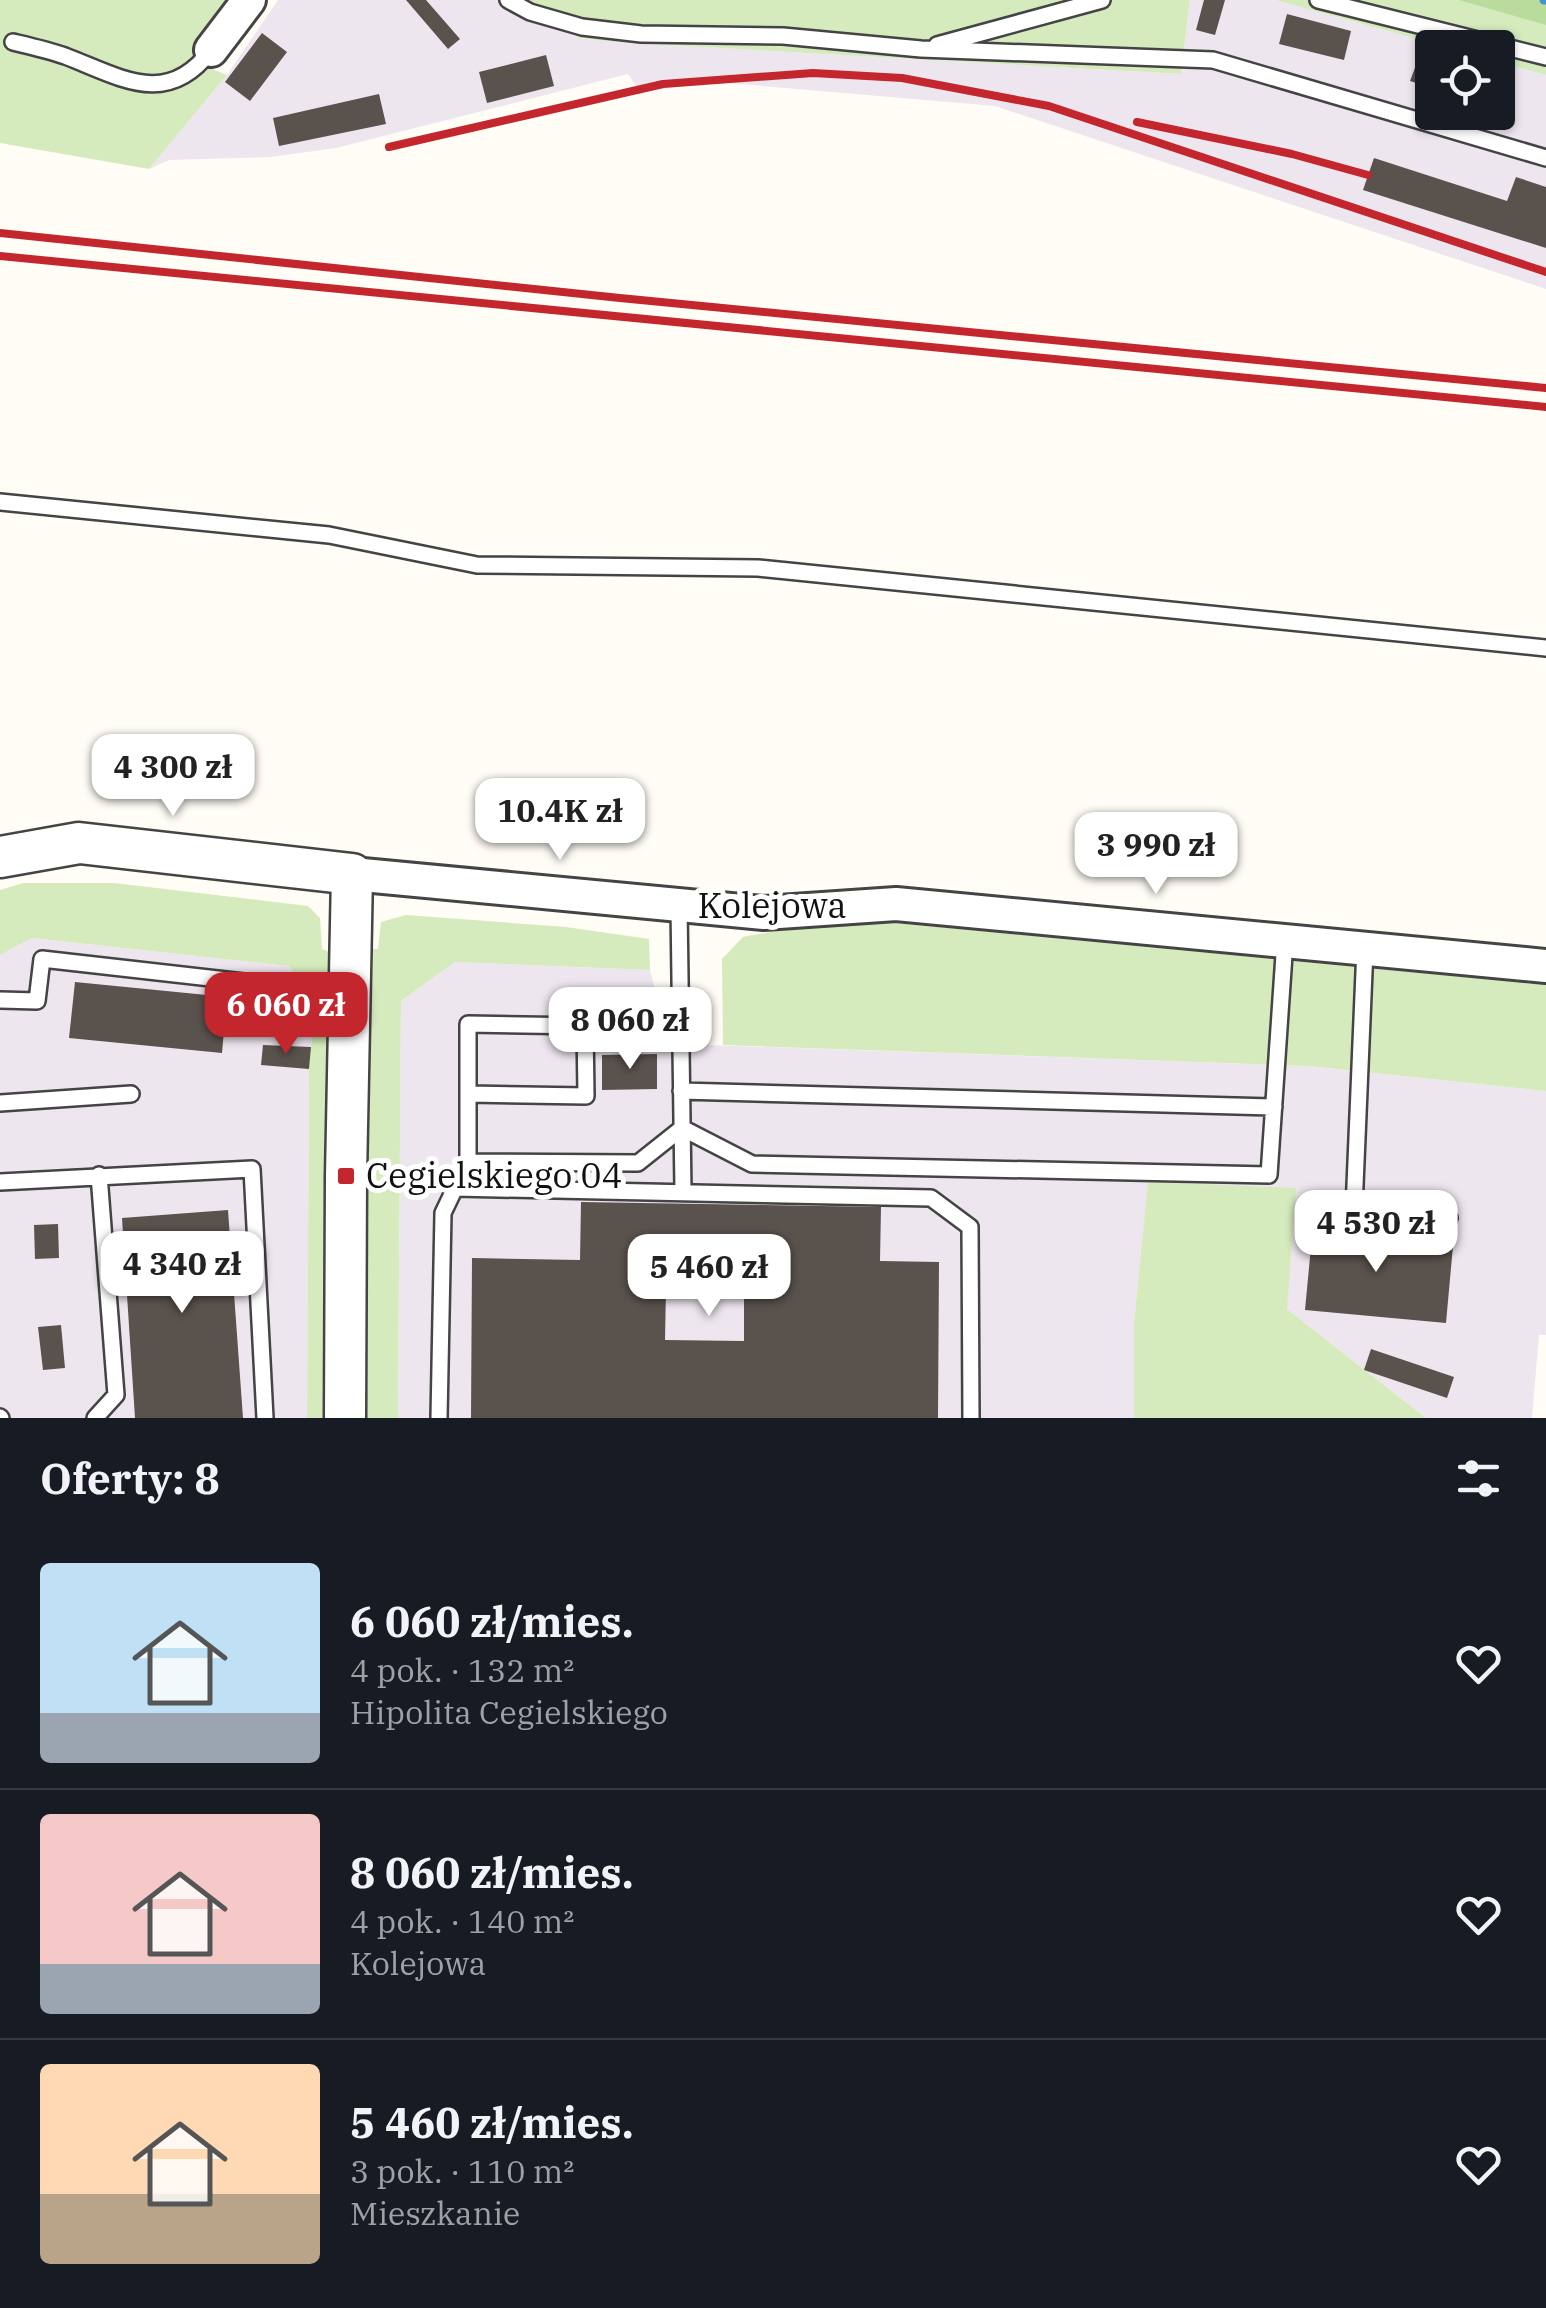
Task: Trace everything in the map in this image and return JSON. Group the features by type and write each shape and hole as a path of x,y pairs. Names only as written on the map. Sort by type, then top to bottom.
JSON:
{"street":[{"path":"211,50 249,0"},
{"name":"Kolejowa","path":"0,857 78,844 679,907 764,912 896,904 1546,966"},
{"path":"345,1418 352,874"}],"lane":[{"path":"508,0 530,12 582,27 642,34 783,36 921,49 1213,60 1546,158"},
{"path":"921,49 1102,0"},
{"path":"1318,0 1546,57"},
{"path":"12,42 60,54 113,76 160,85 182,79 211,50"},
{"path":"0,502 329,535 477,564 758,568 1546,648"},
{"path":"679,907 683,1191"},
{"path":"682,1128 752,1164 1269,1175 1285,940"},
{"path":"1365,948 1354,1208 1449,1218"},
{"path":"0,1000 38,1001 42,960 272,985"},
{"path":"680,1000 649,1001 612,1010 585,1026 468,1024 468,1162 638,1164 682,1128"},
{"path":"468,1094 586,1096 585,1026"},
{"path":"681,1092 1274,1107"},
{"path":"0,1102 131,1094"},
{"path":"0,1182 252,1169 265,1418"},
{"path":"95,1418 116,1395 99,1175"},
{"path":"439,1418 444,1213 456,1188 931,1198 970,1227 970,1418"}],"shaded area":[{"path":"278,0 509,0 580,38 613,42 1181,74 1190,0 1275,0 1415,38 1415,130 1515,130 1515,67 1546,75 1546,289 995,106 717,82 640,92 628,74 336,148 271,157 169,160 149,169 227,75"},
{"path":"32,938 289,966 315,1005 309,1069 307,1418 0,1418 0,955"},
{"path":"455,962 650,970 658,1001 658,1040 681,1044 1307,1066 1546,1091 1546,1335 1539,1335 1532,1418 1426,1418 1287,1309 1149,1182 1134,1323 1134,1418 398,1418 401,1001"}],"green space":[{"path":"0,0 232,0 190,60 227,75 149,169 0,143"},
{"path":"509,0 1190,0 1181,74 613,42 580,38"},
{"path":"1275,0 1546,0 1546,75 1515,67 1515,30 1415,30 1415,38"},
{"path":"1459,0 1546,0 1546,25"},
{"path":"23,883 114,883 308,906 320,918 322,949 334,954 332,1163 325,1164 325,1177 332,1177 331,1418 307,1418 309,1069 315,1005 289,966 32,938 0,955 0,890"},
{"path":"406,915 566,927 649,939 650,970 455,962 401,1001 398,1418 360,1418 364,949 378,949 381,922"},
{"path":"885,922 1546,985 1546,1091 1308,1066 723,1045 722,959 743,937 813,924"},
{"path":"1148,1182 1296,1188 1287,1309 1426,1418 1134,1418 1134,1323"}],"building":[{"path":"406,0 426,0 460,39 448,49"},
{"path":"1204,0 1225,0 1215,35 1196,30"},
{"path":"1287,14 1351,31 1344,60 1279,44"},
{"path":"262,33 287,52 250,101 225,82"},
{"path":"546,55 554,86 487,103 479,72"},
{"path":"379,94 386,124 279,146 273,118"},
{"path":"1374,158 1507,201 1516,177 1546,187 1546,248 1363,190"},
{"path":"75,982 227,997 222,1053 69,1038"},
{"path":"263,1045 311,1047 309,1069 261,1065"},
{"path":"657,1054 657,1089 602,1090 602,1055"},
{"path":"581,1202 881,1207 880,1261 939,1262 938,1418 471,1418 472,1258 580,1260","holes":["666,1288 744,1290 744,1341 665,1340"]},
{"path":"228,1210 243,1418 135,1418 122,1218"},
{"path":"1314,1215 1354,1219 1352,1237 1453,1246 1446,1323 1305,1310"},
{"path":"58,1224 59,1258 35,1259 34,1225"},
{"path":"61,1325 65,1368 43,1370 38,1327"},
{"path":"1371,1349 1454,1377 1447,1398 1364,1370"}],"railway":[{"path":"389,147 663,84 813,73 902,78 1049,106 1546,272"},
{"path":"1137,122 1292,154 1368,175"},
{"path":"0,233 1546,388"},
{"path":"0,256 1546,407"}],"place":[{"name":"Cegielskiego 04","path":"346,1176"}]}
